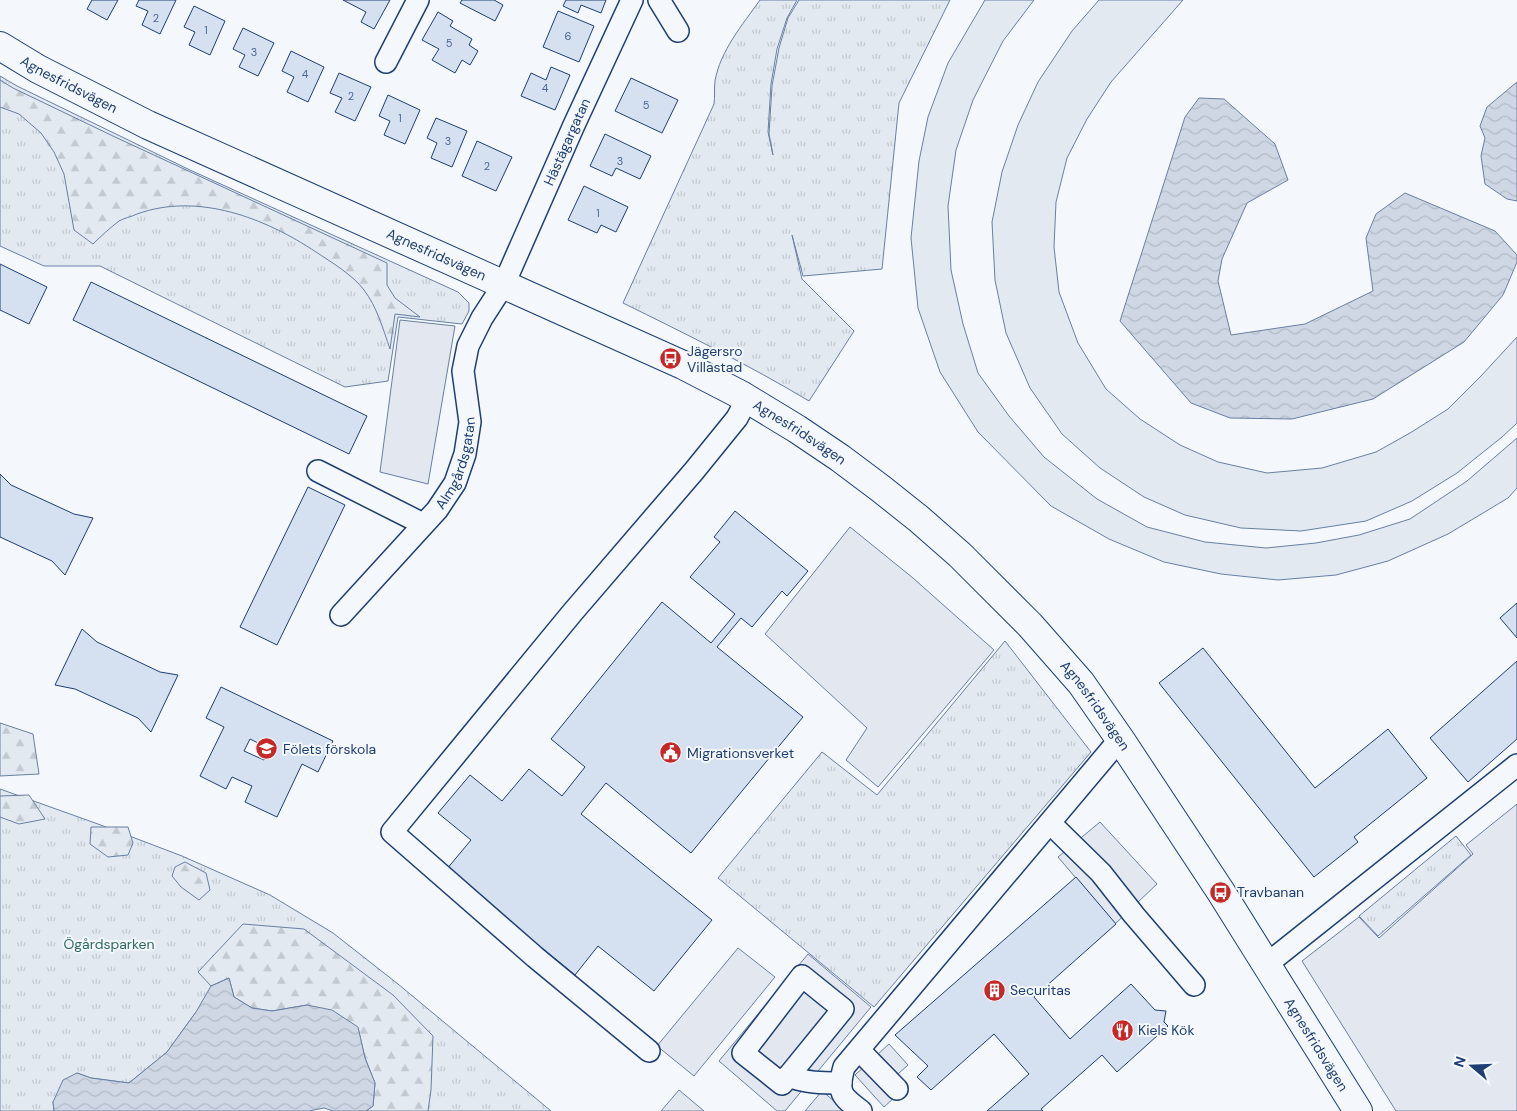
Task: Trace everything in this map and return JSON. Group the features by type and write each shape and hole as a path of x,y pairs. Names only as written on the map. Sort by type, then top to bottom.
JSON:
{"main road":[{"name":"Agnesfridsvägen","path":"0,46 38,69 148,125 671,359 747,399 840,458 960,555 1030,625 1081,683 1120,739 1267,964 1358,1111"}],"street":[{"path":"386,62 418,0"},
{"name":"Hästägargatan","path":"504,284 632,0"},
{"path":"659,0 678,31"},
{"name":"Almgårdsgatan","path":"341,614 438,510 455,483 465,454 470,422 463,372 468,346 482,318 504,284"},
{"path":"650,1051 535,957 392,832 572,613 694,471 737,418 747,399"},
{"path":"318,471 423,524"},
{"path":"846,1101 844,1067 1120,739"},
{"path":"1267,964 1517,766"},
{"path":"1050,823 1100,872 1194,985"},
{"path":"802,976 843,1009 788,1076 782,1084 743,1053 802,976"},
{"path":"859,1050 897,1090"},
{"path":"788,1076 800,1081 814,1083 846,1101"}],"green space":[{"path":"760,0 797,0 787,18 777,49 771,84 768,132 773,155 769,134 772,86 779,48 788,18 799,0 950,0 899,103 882,269 803,276 792,235 802,279 854,331 809,401 740,362 623,303 714,104 715,81 722,59 733,38"},
{"path":"985,0 1034,0 1003,41 973,100 956,150 948,206 951,270 963,324 978,373 1009,416 1044,457 1097,499 1147,527 1205,542 1266,548 1316,543 1359,535 1410,519 1467,481 1517,438 1517,488 1508,498 1448,534 1388,561 1336,575 1278,580 1221,574 1164,562 1109,539 1051,506 978,432 940,372 918,308 911,238 919,161 928,117 948,63"},
{"path":"1099,0 1183,0 1111,82 1087,119 1067,158 1056,202 1054,247 1059,292 1078,343 1106,389 1140,419 1180,445 1218,462 1267,473 1322,468 1376,452 1448,409 1517,337 1517,423 1457,473 1412,501 1366,521 1301,531 1241,528 1185,515 1144,497 1100,468 1062,434 1030,388 1006,333 995,280 992,222 1002,172 1018,125 1038,82 1072,31"},
{"path":"0,76 190,170 458,292 469,303 469,311 462,324 398,317 388,381 345,387 100,266 44,266 0,246"},
{"path":"0,80 115,137 387,263 387,285 395,298 420,317 395,314 390,349 373,304 354,279 335,264 296,240 253,219 230,212 207,207 160,208 119,221 93,244 74,230 64,174 54,152 41,133 19,114 0,107"},
{"path":"1005,641 1091,752 874,1007 718,878 822,752 877,795"},
{"path":"0,723 33,734 39,774 0,776"},
{"name":"Ögårdsparken","path":"0,789 182,856 270,895 333,933 398,984 551,1111 366,1111 373,1106 307,1005 272,1011 196,1012 167,1052 129,1083 91,1078 77,1073 53,1102 54,1111 0,1111"},
{"path":"29,795 45,819 19,824 0,817 0,796"},
{"path":"91,827 128,827 133,843 128,855 108,857 90,844"},
{"path":"1456,836 1471,855 1378,936 1359,916"},
{"path":"185,862 206,873 210,890 199,900 181,887 172,876 175,867"},
{"path":"243,924 304,929 393,995 433,1036 431,1090 428,1111 366,1111 373,1106 375,1083 365,1058 358,1028 307,1005 272,1011 252,1008 234,997 229,978 211,986 198,972"}],"shaded area":[{"path":"400,320 455,326 428,484 380,472"},
{"path":"850,527 913,578 994,650 878,787 846,760 867,728 765,634"},
{"path":"1517,804 1517,1111 1396,1111 1302,961 1359,917 1379,938 1473,854 1466,845"},
{"path":"1100,822 1157,884 1115,924 1058,857"},
{"path":"738,948 775,977 694,1076 657,1046"},
{"path":"808,954 871,1007 785,1111 777,1111 719,1061"},
{"path":"889,1044 908,1065 898,1074 908,1085 884,1107 855,1075"},
{"path":"679,1090 704,1111 661,1111"},
{"path":"822,1091 846,1111 805,1111"}],"water":[{"path":"1517,82 1517,201 1507,199 1485,184 1481,156 1485,138 1480,126 1487,107"},
{"path":"1199,98 1224,99 1275,144 1288,180 1247,203 1222,259 1218,281 1231,335 1305,324 1373,291 1366,238 1376,214 1405,193 1495,231 1517,255 1517,262 1503,295 1464,342 1373,399 1292,419 1230,418 1191,403 1120,321 1185,117"},
{"path":"229,978 234,997 252,1008 272,1011 307,1005 332,1010 358,1027 365,1058 375,1083 373,1106 366,1111 333,1111 324,1108 309,1111 54,1111 53,1102 63,1080 77,1073 91,1078 129,1083 167,1052 196,1012 211,986"}],"building":[{"path":"92,0 118,0 107,20 87,9"},
{"path":"139,0 176,0 160,34 142,25 148,11 136,6"},
{"path":"343,0 390,0 374,29 361,22 366,12"},
{"path":"462,0 494,0 503,5 495,21 460,3"},
{"path":"566,0 606,0 601,13 581,5 578,13 563,6"},
{"path":"194,6 225,21 210,55 189,45 195,32 184,27"},
{"path":"558,11 594,26 579,62 543,47"},
{"path":"438,12 453,21 450,26 472,39 469,45 478,51 470,65 462,60 455,73 432,60 439,49 422,40"},
{"path":"243,28 274,43 258,76 239,67 245,55 233,49"},
{"path":"291,51 324,67 308,102 287,92 294,77 282,71"},
{"path":"551,67 570,75 555,110 521,96 531,73 546,80"},
{"path":"339,73 371,87 355,121 335,112 342,98 330,93"},
{"path":"631,78 678,100 662,133 615,111"},
{"path":"388,95 420,110 405,144 384,135 390,121 379,116"},
{"path":"436,118 467,131 452,167 431,158 437,143 427,138"},
{"path":"605,134 651,156 640,179 616,168 612,176 590,166"},
{"path":"477,141 512,157 496,191 462,176"},
{"path":"584,186 628,207 616,232 601,225 597,233 568,220"},
{"path":"0,264 47,287 29,324 0,310"},
{"path":"91,282 367,416 349,454 73,320"},
{"path":"0,474 11,485 74,514 93,518 65,575 52,561 0,537"},
{"path":"308,487 345,505 277,645 240,627"},
{"name":"Migrationsverket","path":"735,511 808,571 787,596 782,591 752,627 741,618 717,647 803,717 691,853 606,783 581,814 712,920 654,991 598,946 575,975 446,870 471,840 438,813 470,775 502,801 529,769 562,796 585,767 551,739 662,602 711,643 735,614 690,577 720,542 714,537"},
{"path":"1517,603 1517,638 1500,618"},
{"path":"82,629 97,642 160,672 178,675 151,732 138,718 75,689 55,685"},
{"path":"1203,648 1315,788 1388,729 1427,778 1354,837 1358,842 1314,877 1159,683"},
{"path":"1517,661 1517,739 1468,782 1430,738"},
{"path":"221,687 333,741 318,772 302,764 277,817 245,802 252,786 232,777 226,789 200,776 224,727 206,718","holes":["250,739 270,749 264,760 244,751"]},
{"name":"Securitas","path":"1076,877 1116,924 1034,997 1070,1039 1131,984 1155,1010 1166,1011 1164,1022 1168,1026 1117,1072 1102,1055 1041,1109 1043,1111 987,1111 1029,1074 994,1034 931,1090 917,1077 928,1066 895,1035"}],"place":[{"name":"Jägersro Villastad","path":"671,359"},
{"name":"Fölets förskola","path":"267,749"},
{"name":"Migrationsverket","path":"671,753"},
{"name":"Travbanan","path":"1221,892"},
{"name":"Securitas","path":"994,990"},
{"name":"Kiels Kök","path":"1122,1030"}]}
